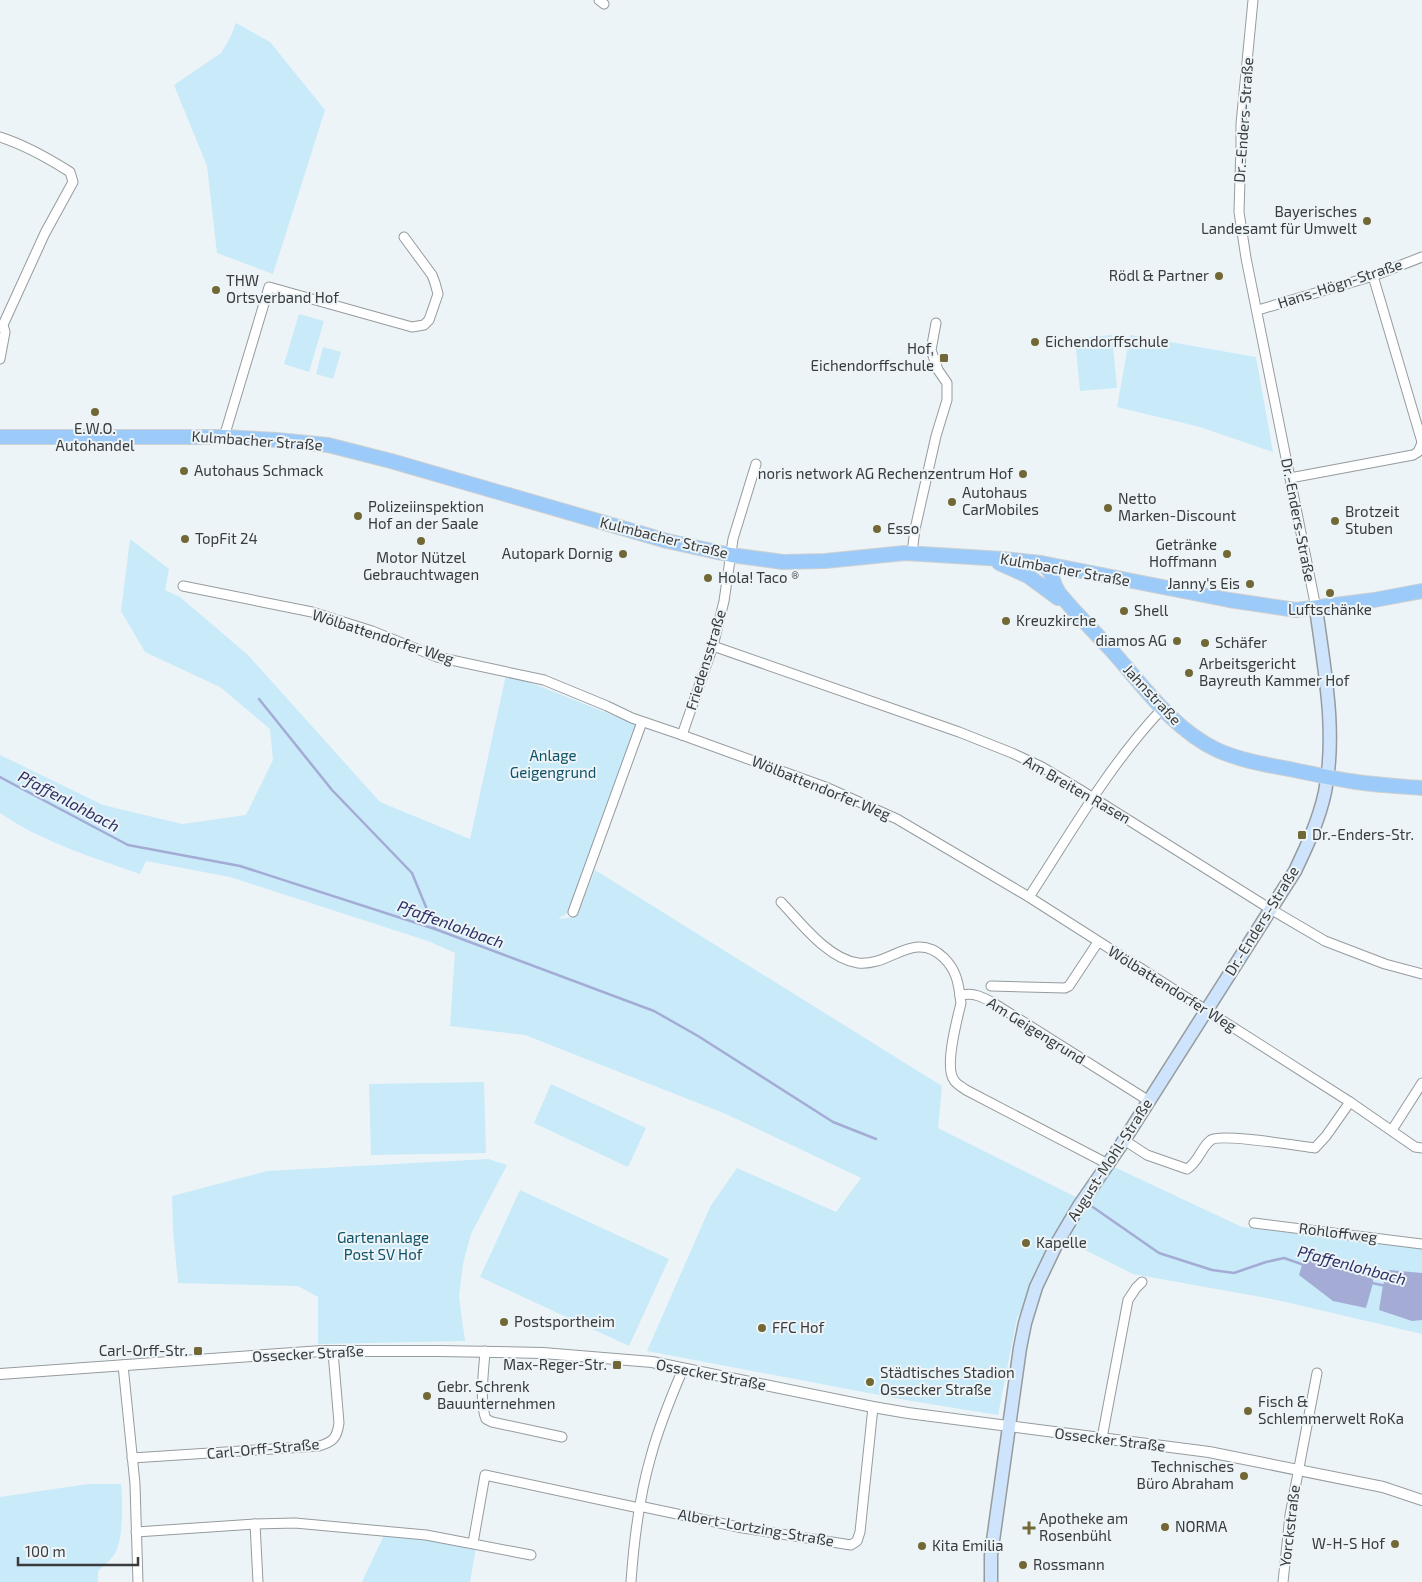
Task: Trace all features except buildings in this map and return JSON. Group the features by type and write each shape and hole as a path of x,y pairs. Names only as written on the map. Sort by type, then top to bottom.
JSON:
{"main road":[{"name":"Kulmbacher Straße","path":"0,437 224,437 306,442 354,451 667,541 731,555 783,562 826,562 905,553 983,557 1041,564 1180,591 1296,610 1374,600 1422,591"},
{"path":"983,557 1017,570 1037,582 1088,625"},
{"name":"Jahnstraße","path":"1041,564 1051,572 1053,585 1059,593 1162,709 1183,728 1217,750 1268,766 1327,777 1373,784 1422,788"},
{"name":"Dr.-Enders-Straße","path":"1205,1010 1272,910 1295,871 1310,839 1319,813 1327,777 1329,739 1328,698 1316,608"},
{"name":"August-Mohl-Straße","path":"991,1582 992,1556 1008,1427 1022,1335 1036,1287 1061,1236 1149,1101 1205,1010"}],"street":[{"name":"Dr.-Enders-Straße","path":"1253,0 1241,124 1239,212 1246,258 1258,310 1316,608"},
{"path":"0,137 11,140 70,172 73,182 2,324 5,332 0,359"},
{"path":"224,437 269,287 412,327 424,325 429,320 438,294 436,283 404,237"},
{"name":"Hans-Högn-Straße","path":"1258,310 1373,276 1422,256"},
{"path":"1290,478 1413,455 1418,452 1422,442 1373,276"},
{"path":"912,553 915,529 936,436 947,400 947,383 938,370 931,350 936,322"},
{"name":"Friedensstraße","path":"682,735 713,646 724,601 733,539 756,464"},
{"name":"Wölbattendorfer Weg","path":"182,586 312,612 372,631 437,657 544,680 642,722 828,788 897,819 1029,898 1350,1102 1415,1147 1422,1148"},
{"name":"Am Breiten Rasen","path":"713,646 979,740 1042,767 1272,910 1326,941 1385,964 1422,974"},
{"path":"1029,898 1131,745 1162,709"},
{"path":"573,912 642,722"},
{"path":"781,902 830,951 844,958 858,963 879,961 906,949 919,946 929,948 940,954 949,963 958,979 960,996 950,1061 949,1083"},
{"name":"Am Geigengrund","path":"991,986 1065,988 1069,986 1098,942"},
{"name":"Am Geigengrund","path":"960,996 965,994 973,995 995,1004 1149,1101"},
{"path":"950,1072 954,1081 966,1090 1108,1164"},
{"path":"1392,1130 1422,1083"},
{"path":"1124,1140 1147,1155 1187,1169 1193,1166 1210,1141 1216,1138 1243,1139 1315,1148 1350,1102"},
{"name":"Rohloffweg","path":"1254,1223 1422,1244"},
{"path":"1102,1438 1128,1300 1142,1282"},
{"path":"485,1351 483,1412 486,1419 492,1422 562,1437"},
{"name":"Ossecker Straße","path":"0,1374 333,1352 485,1351 543,1353 652,1362 872,1407 1008,1427 1209,1452 1383,1487 1419,1499"},
{"name":"Carl-Orff-Straße","path":"132,1458 319,1446 331,1442 337,1433 338,1423 333,1352"},
{"path":"123,1365 135,1484 138,1582"},
{"path":"631,1582 633,1544 651,1455 664,1415 683,1369"},
{"name":"Yorckstraße","path":"1284,1582 1289,1525 1317,1372"},
{"name":"Albert-Lortzing-Straße","path":"639,1507 743,1528 851,1545 857,1541 860,1532 872,1407"},
{"path":"473,1543 485,1475 639,1507"},
{"path":"136,1532 295,1523 426,1535 531,1555"},
{"path":"255,1524 258,1582"}],"green space":[{"path":"236,23 270,42 325,110 273,274 217,253 207,166 174,85 221,53"},
{"path":"299,314 324,321 309,372 284,364"},
{"path":"1112,335 1117,388 1080,391 1075,338"},
{"path":"1130,335 1256,357 1273,452 1200,427 1117,407"},
{"path":"323,347 341,352 333,379 316,374"},
{"name":"Anlage Geigengrund","path":"130,539 169,569 165,590 180,597 248,655 380,802 470,839 506,675 542,687 637,725 568,913 558,919 576,917 595,870 942,1086 938,1128 1086,1202 1112,1166 1242,1227 1422,1248 1422,1334 1277,1300 1133,1274 1063,1239 1017,1318 998,1415 911,1401 647,1351 710,1207 737,1168 836,1212 861,1178 726,1114 525,1035 450,1026 455,953 428,941 230,877 146,861 140,874 50,841 0,813 0,755 103,805 182,824 246,815 273,760 270,729 220,687 145,652 121,611"},
{"path":"484,1082 486,1153 371,1155 369,1084"},
{"path":"551,1084 646,1128 628,1167 534,1123"},
{"name":"Gartenanlage Post SV Hof","path":"488,1159 507,1165 471,1234 463,1264 459,1297 465,1341 318,1344 318,1297 298,1286 178,1283 172,1196 267,1171"},
{"path":"520,1190 669,1259 629,1346 480,1277"},
{"path":"88,1484 121,1484 122,1519 120,1538 112,1557 98,1571 98,1582 0,1582 0,1497"},
{"path":"386,1531 476,1547 470,1582 362,1582"}],"water":[{"path":"1306,1260 1364,1266 1373,1271 1373,1283 1366,1308 1333,1301 1299,1275 1302,1265"},
{"path":"1389,1270 1422,1273 1422,1320 1412,1321 1379,1310 1383,1285"}],"waterway":[{"path":"259,699 332,790 412,873 435,929"},
{"name":"Pfaffenlohbach","path":"0,777 128,845 240,866 435,929 654,1011 698,1036 833,1122 876,1139"},
{"name":"Pfaffenlohbach","path":"1087,1203 1159,1253 1212,1270 1234,1273 1284,1258 1304,1265"},
{"name":"Pfaffenlohbach","path":"1372,1283 1386,1286"}],"place":[{"name":"Bayerisches Landesamt für Umwelt","path":"1367,221"},
{"name":"Rödl & Partner","path":"1219,276"},
{"name":"THW Ortsverband Hof","path":"216,290"},
{"name":"Eichendorffschule","path":"1035,342"},
{"name":"Hof, Eichendorffschule","path":"944,358"},
{"name":"E.W.O. Autohandel","path":"95,412"},
{"name":"Autohaus Schmack","path":"184,471"},
{"name":"noris network AG Rechenzentrum Hof","path":"1023,474"},
{"name":"Autohaus CarMobiles","path":"952,502"},
{"name":"Netto Marken-Discount","path":"1108,508"},
{"name":"Polizeiinspektion Hof an der Saale","path":"358,516"},
{"name":"Brotzeit Stuben","path":"1335,521"},
{"name":"Esso","path":"877,529"},
{"name":"TopFit 24","path":"185,539"},
{"name":"Motor Nützel Gebrauchtwagen","path":"421,541"},
{"name":"Autopark Dornig","path":"623,554"},
{"name":"Getränke Hoffmann","path":"1227,554"},
{"name":"Hola! Taco ®","path":"708,578"},
{"name":"Janny's Eis","path":"1250,584"},
{"name":"Luftschänke","path":"1330,593"},
{"name":"Shell","path":"1124,611"},
{"name":"Kreuzkirche","path":"1006,621"},
{"name":"diamos AG","path":"1177,641"},
{"name":"Schäfer","path":"1205,643"},
{"name":"Arbeitsgericht Bayreuth Kammer Hof","path":"1189,673"},
{"name":"Dr.-Enders-Str.","path":"1302,835"},
{"name":"Kapelle","path":"1026,1243"},
{"name":"Postsportheim","path":"504,1322"},
{"name":"FFC Hof","path":"762,1328"},
{"name":"Carl-Orff-Str.","path":"198,1351"},
{"name":"Max-Reger-Str.","path":"617,1365"},
{"name":"Städtisches Stadion Ossecker Straße","path":"870,1382"},
{"name":"Gebr. Schrenk Bauunternehmen","path":"427,1396"},
{"name":"Fisch & Schlemmerwelt RoKa","path":"1248,1411"},
{"name":"Technisches Büro Abraham","path":"1244,1476"},
{"name":"NORMA","path":"1165,1527"},
{"name":"Apotheke am Rosenbühl","path":"1029,1528"},
{"name":"W-H-S Hof","path":"1395,1544"},
{"name":"Kita Emilia","path":"922,1546"},
{"name":"Rossmann","path":"1023,1565"}]}
